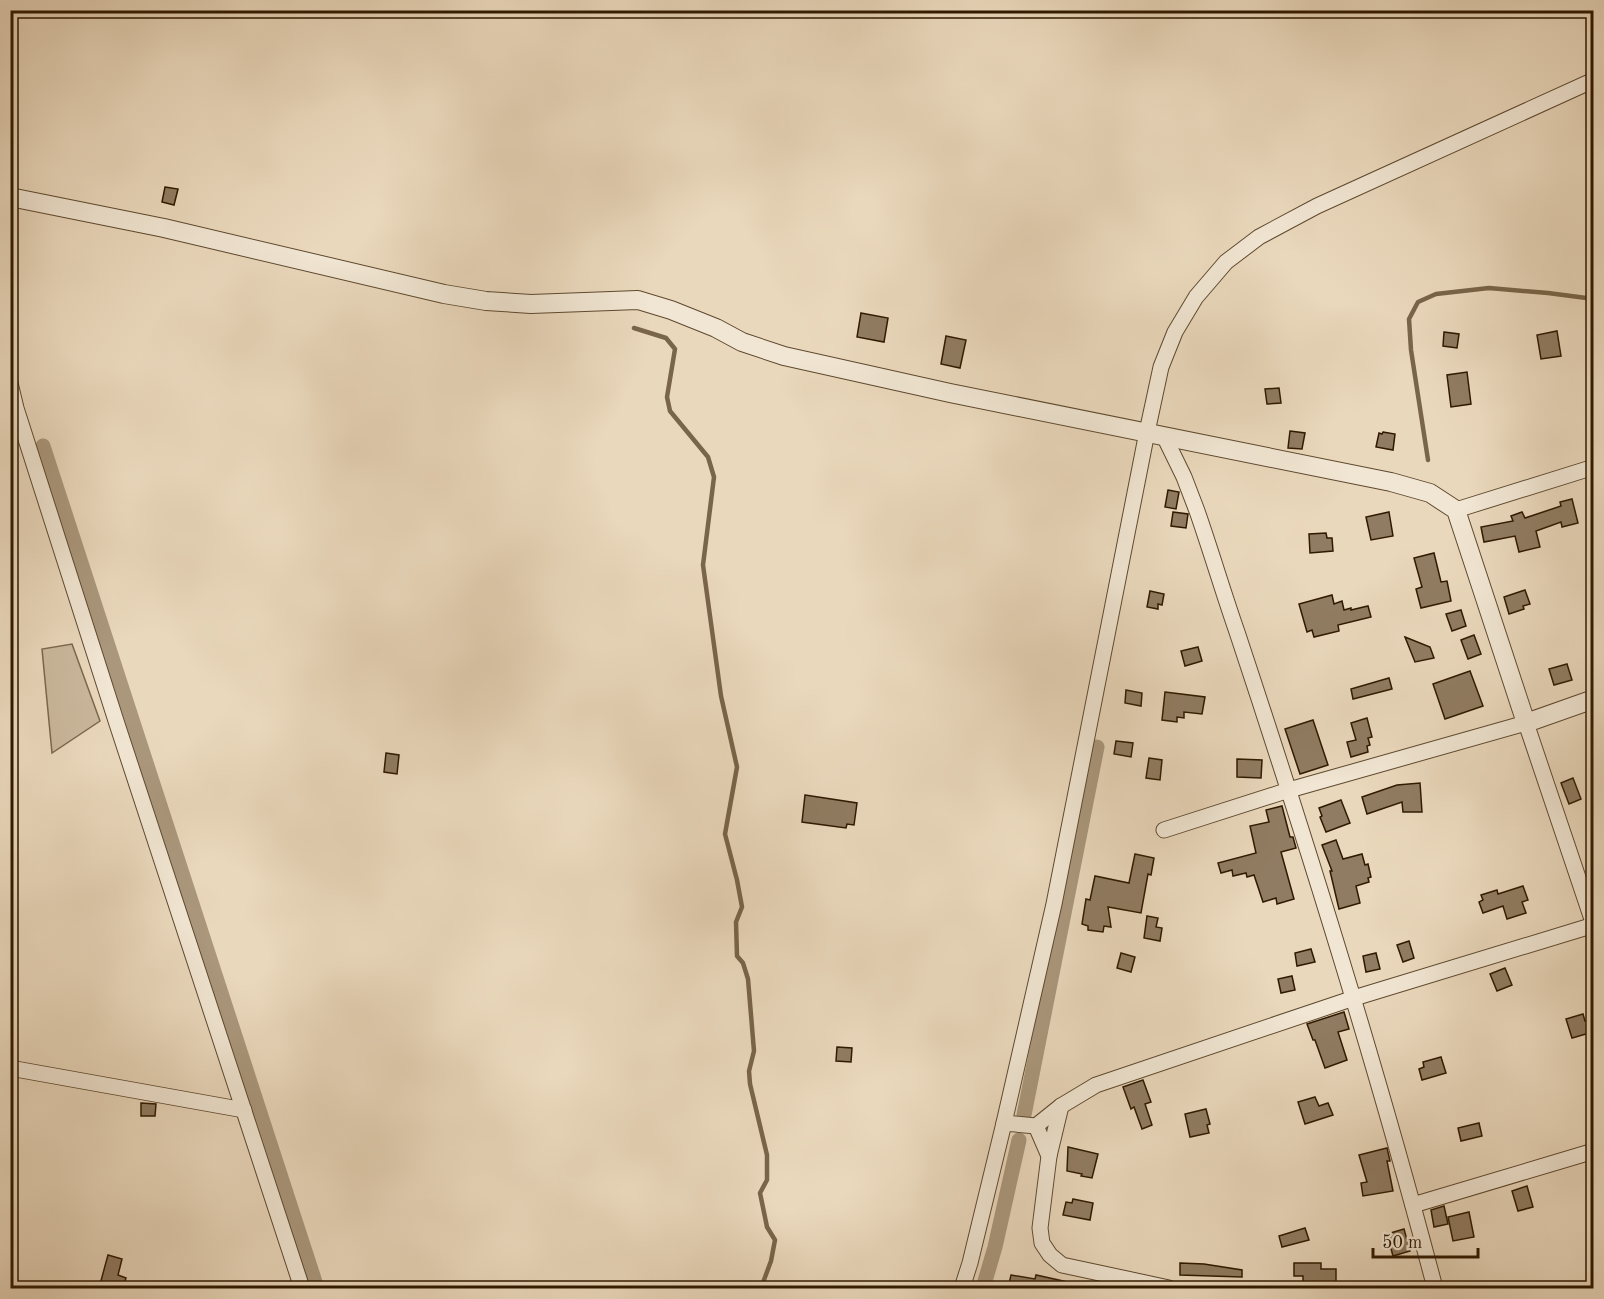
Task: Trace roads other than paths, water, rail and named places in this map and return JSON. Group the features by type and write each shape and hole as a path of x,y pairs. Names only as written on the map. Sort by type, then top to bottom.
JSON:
{"street":[{"path":"962,1288 1004,1123 1054,904 1155,434 1161,367 1176,332 1196,297 1226,262 1259,237 1317,206 1593,80"},
{"path":"10,197 164,228 444,294 486,301 531,304 638,300 671,310 716,328 742,342 784,356 938,391 1391,482 1430,494 1456,510 1593,925 1354,998 1096,1085 1061,1106 1036,1126 1004,1123"},
{"path":"10,383 117,724 302,1288"},
{"path":"1155,434 1184,477 1197,511 1289,790 1354,998 1435,1288"},
{"path":"1456,510 1593,467"},
{"path":"1164,830 1289,790 1526,723 1593,699"},
{"path":"10,1068 244,1110"},
{"path":"1061,1106 1049,1156 1040,1228 1042,1243 1050,1256 1062,1265 1168,1288"},
{"path":"1036,1126 1049,1156"},
{"path":"1413,1205 1593,1151"}],"waterway":[{"path":"1428,460 1411,350 1409,319 1418,302 1436,294 1489,288 1594,299"},
{"path":"634,328 666,338 675,349 667,397 670,411 708,457 714,477 703,565 721,696 737,767 725,834 742,907 736,922 737,956 743,963 748,979 754,1051 749,1071 750,1084 767,1155 767,1180 760,1193 767,1227 775,1240 771,1261 761,1288"},
{"path":"43,446 317,1288"},
{"path":"1024,1115 1097,747"},
{"path":"983,1288 995,1247 1019,1140"}]}
